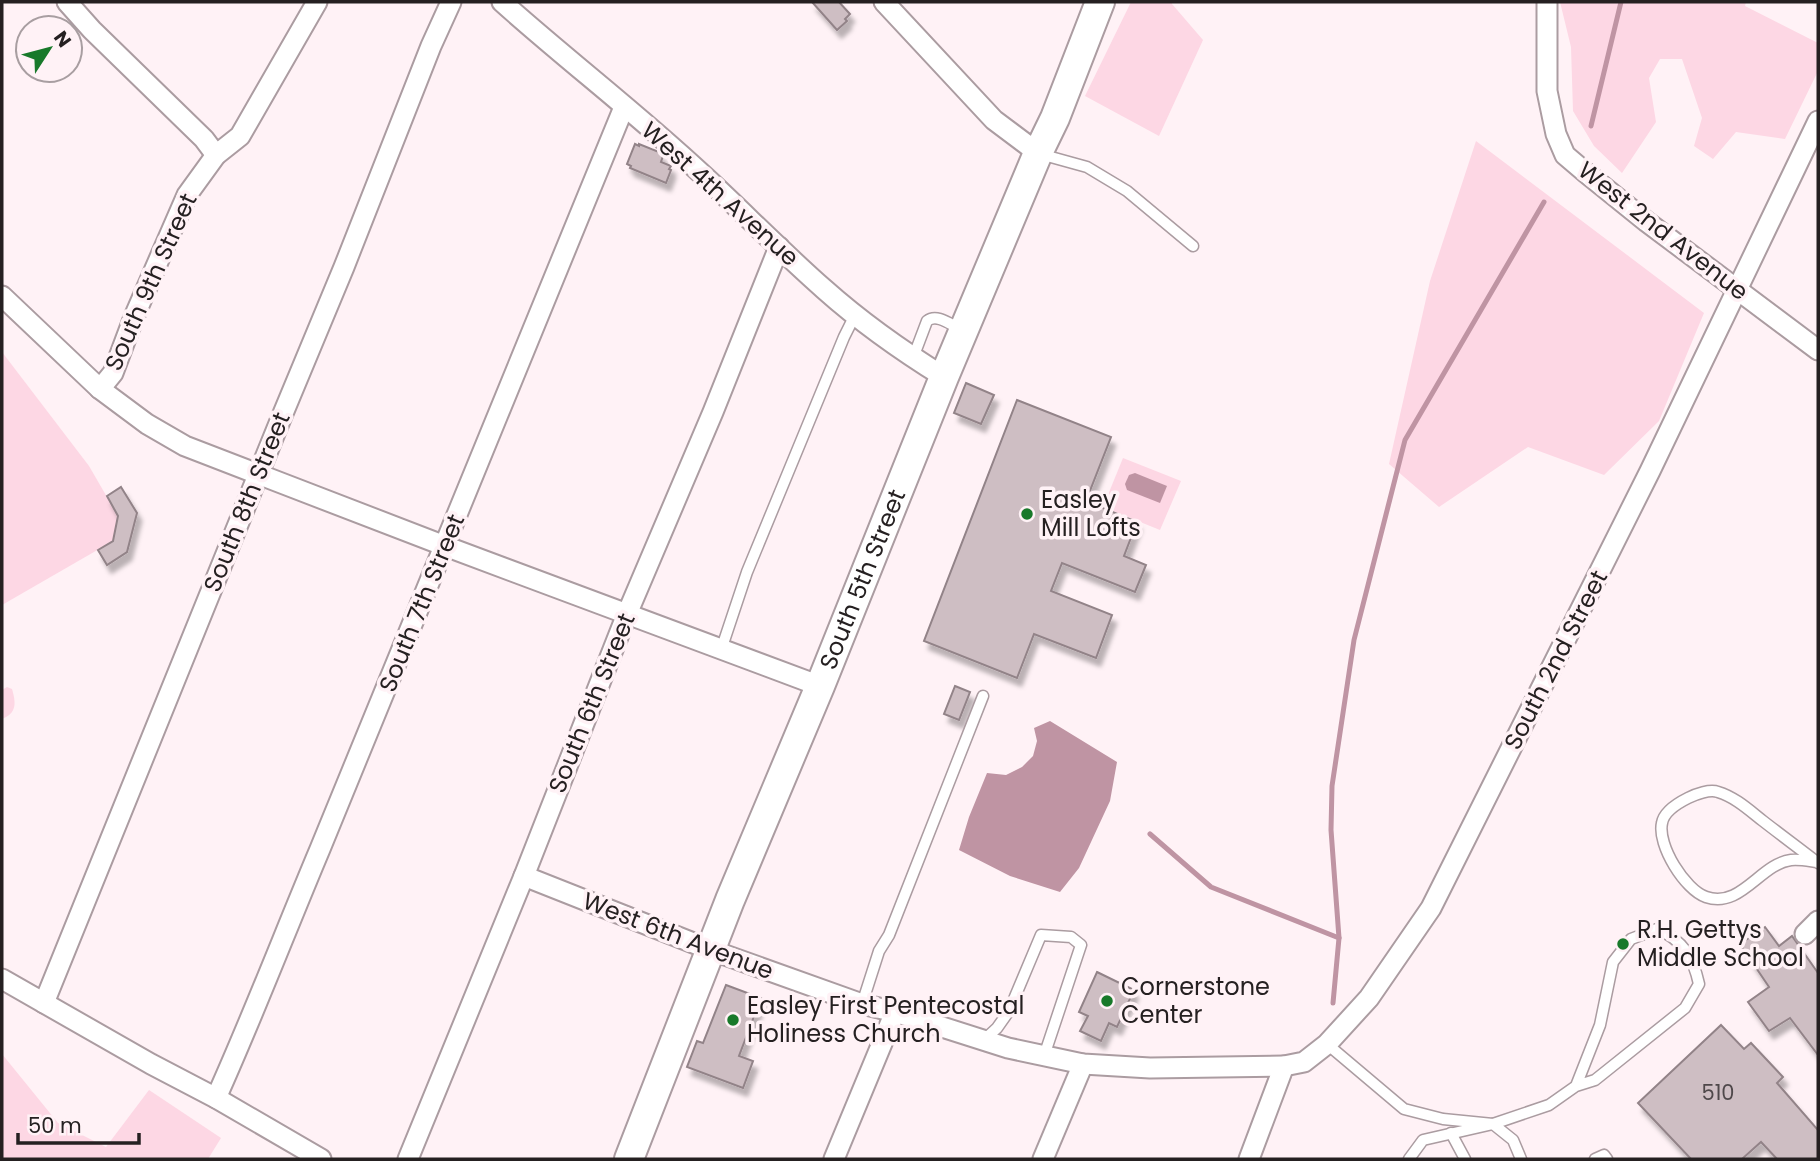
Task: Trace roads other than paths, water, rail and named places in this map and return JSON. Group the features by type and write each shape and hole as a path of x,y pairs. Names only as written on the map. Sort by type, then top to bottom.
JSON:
{"street":[{"path":"66,2 204,139 216,155"},
{"name":"South 9th Street","path":"100,389 113,373 187,195 216,155 240,136 317,2"},
{"name":"South 8th Street","path":"44,1003 451,2"},
{"name":"West 4th Avenue","path":"502,2 702,174 823,289 913,358 944,377"},
{"path":"884,2 995,120 1038,153"},
{"name":"South 5th Street","path":"629,1159 944,377 1055,118 1100,2"},
{"name":"West 2nd Avenue","path":"1547,2 1547,90 1556,134 1565,155 1637,214 1818,350"},
{"name":"South 7th Street","path":"216,1098 446,546 624,107"},
{"name":"South 2nd Street","path":"1284,1066 1304,1062 1327,1044 1369,998 1431,908 1644,483 1818,121"},
{"name":"South 6th Street","path":"408,1159 524,876 627,614 713,412 779,247"},
{"path":"2,296 100,389 147,424 185,446 820,686"},
{"name":"West 6th Avenue","path":"524,876 711,950 862,1004 983,1041 1083,1064 1150,1068 1284,1066"},
{"path":"2,979 216,1098 293,1152 321,1159"},
{"path":"835,1159 895,1012"},
{"path":"1043,1159 1083,1064"},
{"path":"1249,1159 1284,1066"}],"lane":[{"path":"1038,153 1087,167 1127,191 1193,246"},
{"path":"721,650 747,572 855,315"},
{"path":"913,358 927,321 931,318 964,331"},
{"path":"862,1004 879,951 889,935 983,696"},
{"path":"1716,791 1739,803 1818,863 1790,860 1773,866 1734,896 1719,899 1704,897 1672,863 1662,842 1662,821 1674,805 1695,794 1716,791"},
{"path":"1411,1158 1423,1140 1493,1124 1549,1105 1576,1086 1595,1080 1685,1008 1699,984 1695,964 1671,935 1657,929 1632,939 1613,962 1600,1025 1576,1086"},
{"path":"983,1041 998,1028 1009,1011 1041,935 1071,937 1081,946 1044,1056"},
{"path":"1327,1044 1404,1109 1443,1119 1493,1124 1513,1140 1521,1159"},
{"path":"1451,1133 1465,1159"},
{"path":"1595,1159 1604,1155 1607,1159"}],"waterway":[{"path":"1591,126 1621,2"},
{"path":"1333,1003 1339,938 1331,830 1332,786 1354,640 1405,440 1544,202"},
{"path":"1150,834 1211,887 1339,938"}],"place":[{"name":"Easley Mill Lofts","path":"1027,514"},
{"name":"R.H. Gettys Middle School","path":"1623,944"},
{"name":"Cornerstone Center","path":"1107,1001"},
{"name":"Easley First Pentecostal Holiness Church","path":"733,1020"}]}
